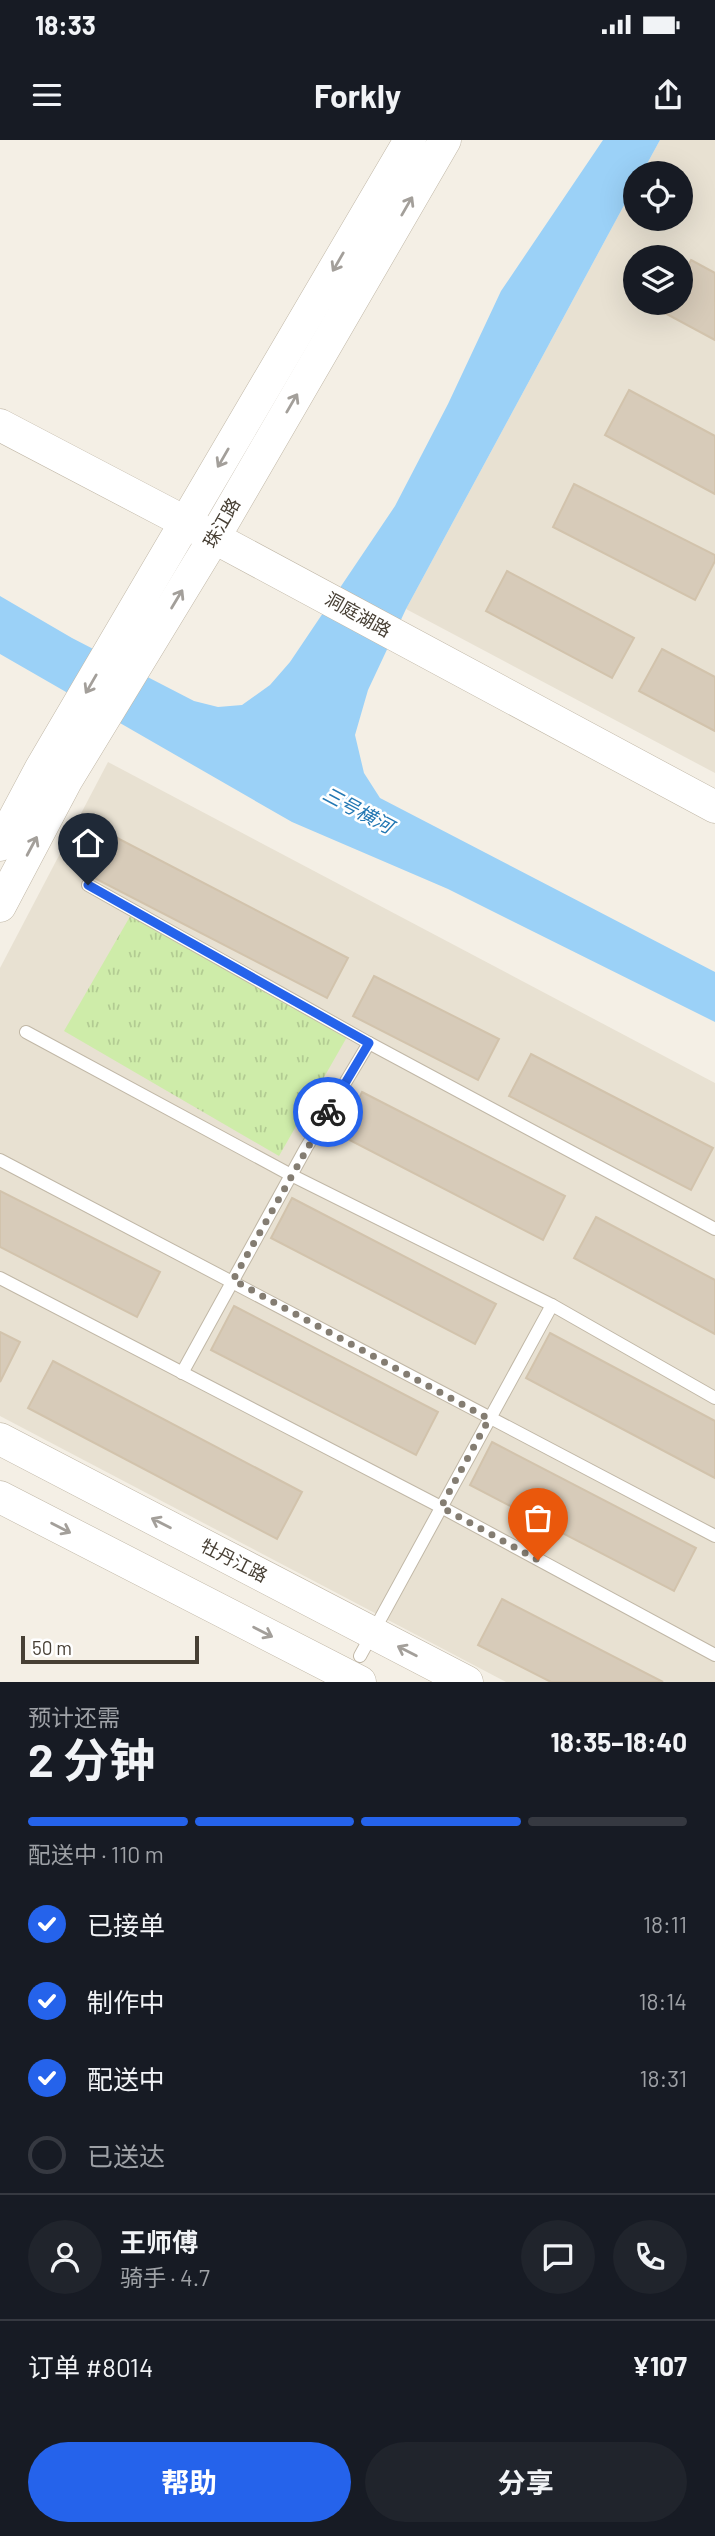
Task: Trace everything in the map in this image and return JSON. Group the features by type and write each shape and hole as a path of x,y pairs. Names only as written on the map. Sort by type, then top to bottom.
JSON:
{"street":[{"name":"珠江路","path":"129,650 185,522 410,140"},
{"name":"珠江路","path":"0,845 41,768 80,731 129,650 214,538 445,140"},
{"name":"洞庭湖路","path":"0,425 715,807"},
{"name":"珠江路","path":"0,906 66,781 80,731"},
{"name":"牡丹江路","path":"0,1439 467,1682"},
{"path":"0,1497 360,1669"}],"lane":[{"path":"88,885 369,1043 715,1229"},
{"path":"26,1032 291,1175 552,1305 715,1398"},
{"path":"182,1373 291,1175 369,1043"},
{"path":"0,1160 233,1280 489,1419 715,1536"},
{"path":"0,1278 441,1507 712,1653 715,1639"},
{"path":"360,1669 441,1507 552,1305"}],"shaded area":[{"path":"660,140 715,140 715,773 406,609 623,207 623,231 693,231 693,161 649,161"},
{"path":"108,762 715,1083 715,1682 506,1682 0,1416 0,968"}],"green space":[{"path":"132,913 347,1037 279,1156 64,1031"}],"water":[{"name":"三号横河","path":"603,140 660,140 649,161 623,161 623,207 406,609 368,690 355,735 364,773 380,798 715,972 715,1022 448,889 292,822 0,654 0,596 72,638 194,701 218,707 242,705 270,685 290,662 395,506 448,404 501,291"}],"building":[{"path":"693,261 715,273 715,340 669,315 693,315"},
{"path":"629,390 715,436 715,494 605,435"},
{"path":"574,484 715,555 715,561 695,600 553,527"},
{"path":"507,571 634,638 612,678 486,611"},
{"path":"662,649 715,677 715,731 639,691"},
{"path":"96,827 348,958 327,998 75,868"},
{"path":"374,976 499,1039 478,1080 353,1016"},
{"path":"531,1054 713,1148 691,1190 509,1096"},
{"path":"362,1092 565,1196 543,1240 340,1135"},
{"path":"0,1191 160,1272 137,1317 0,1247"},
{"path":"292,1198 496,1304 475,1344 271,1238"},
{"path":"596,1217 715,1280 715,1334 574,1258"},
{"path":"234,1306 438,1412 416,1455 211,1350"},
{"path":"0,1332 20,1342 0,1382"},
{"path":"550,1333 715,1421 715,1478 526,1378"},
{"path":"53,1361 302,1492 277,1539 28,1408"},
{"path":"492,1442 696,1548 674,1591 470,1485"},
{"path":"502,1599 663,1682 551,1682 478,1645"}],"way so far":[{"path":"328,1112 233,1280 489,1419 441,1507 538,1560"}],"route":[{"path":"88,885 369,1043 328,1112"}]}
